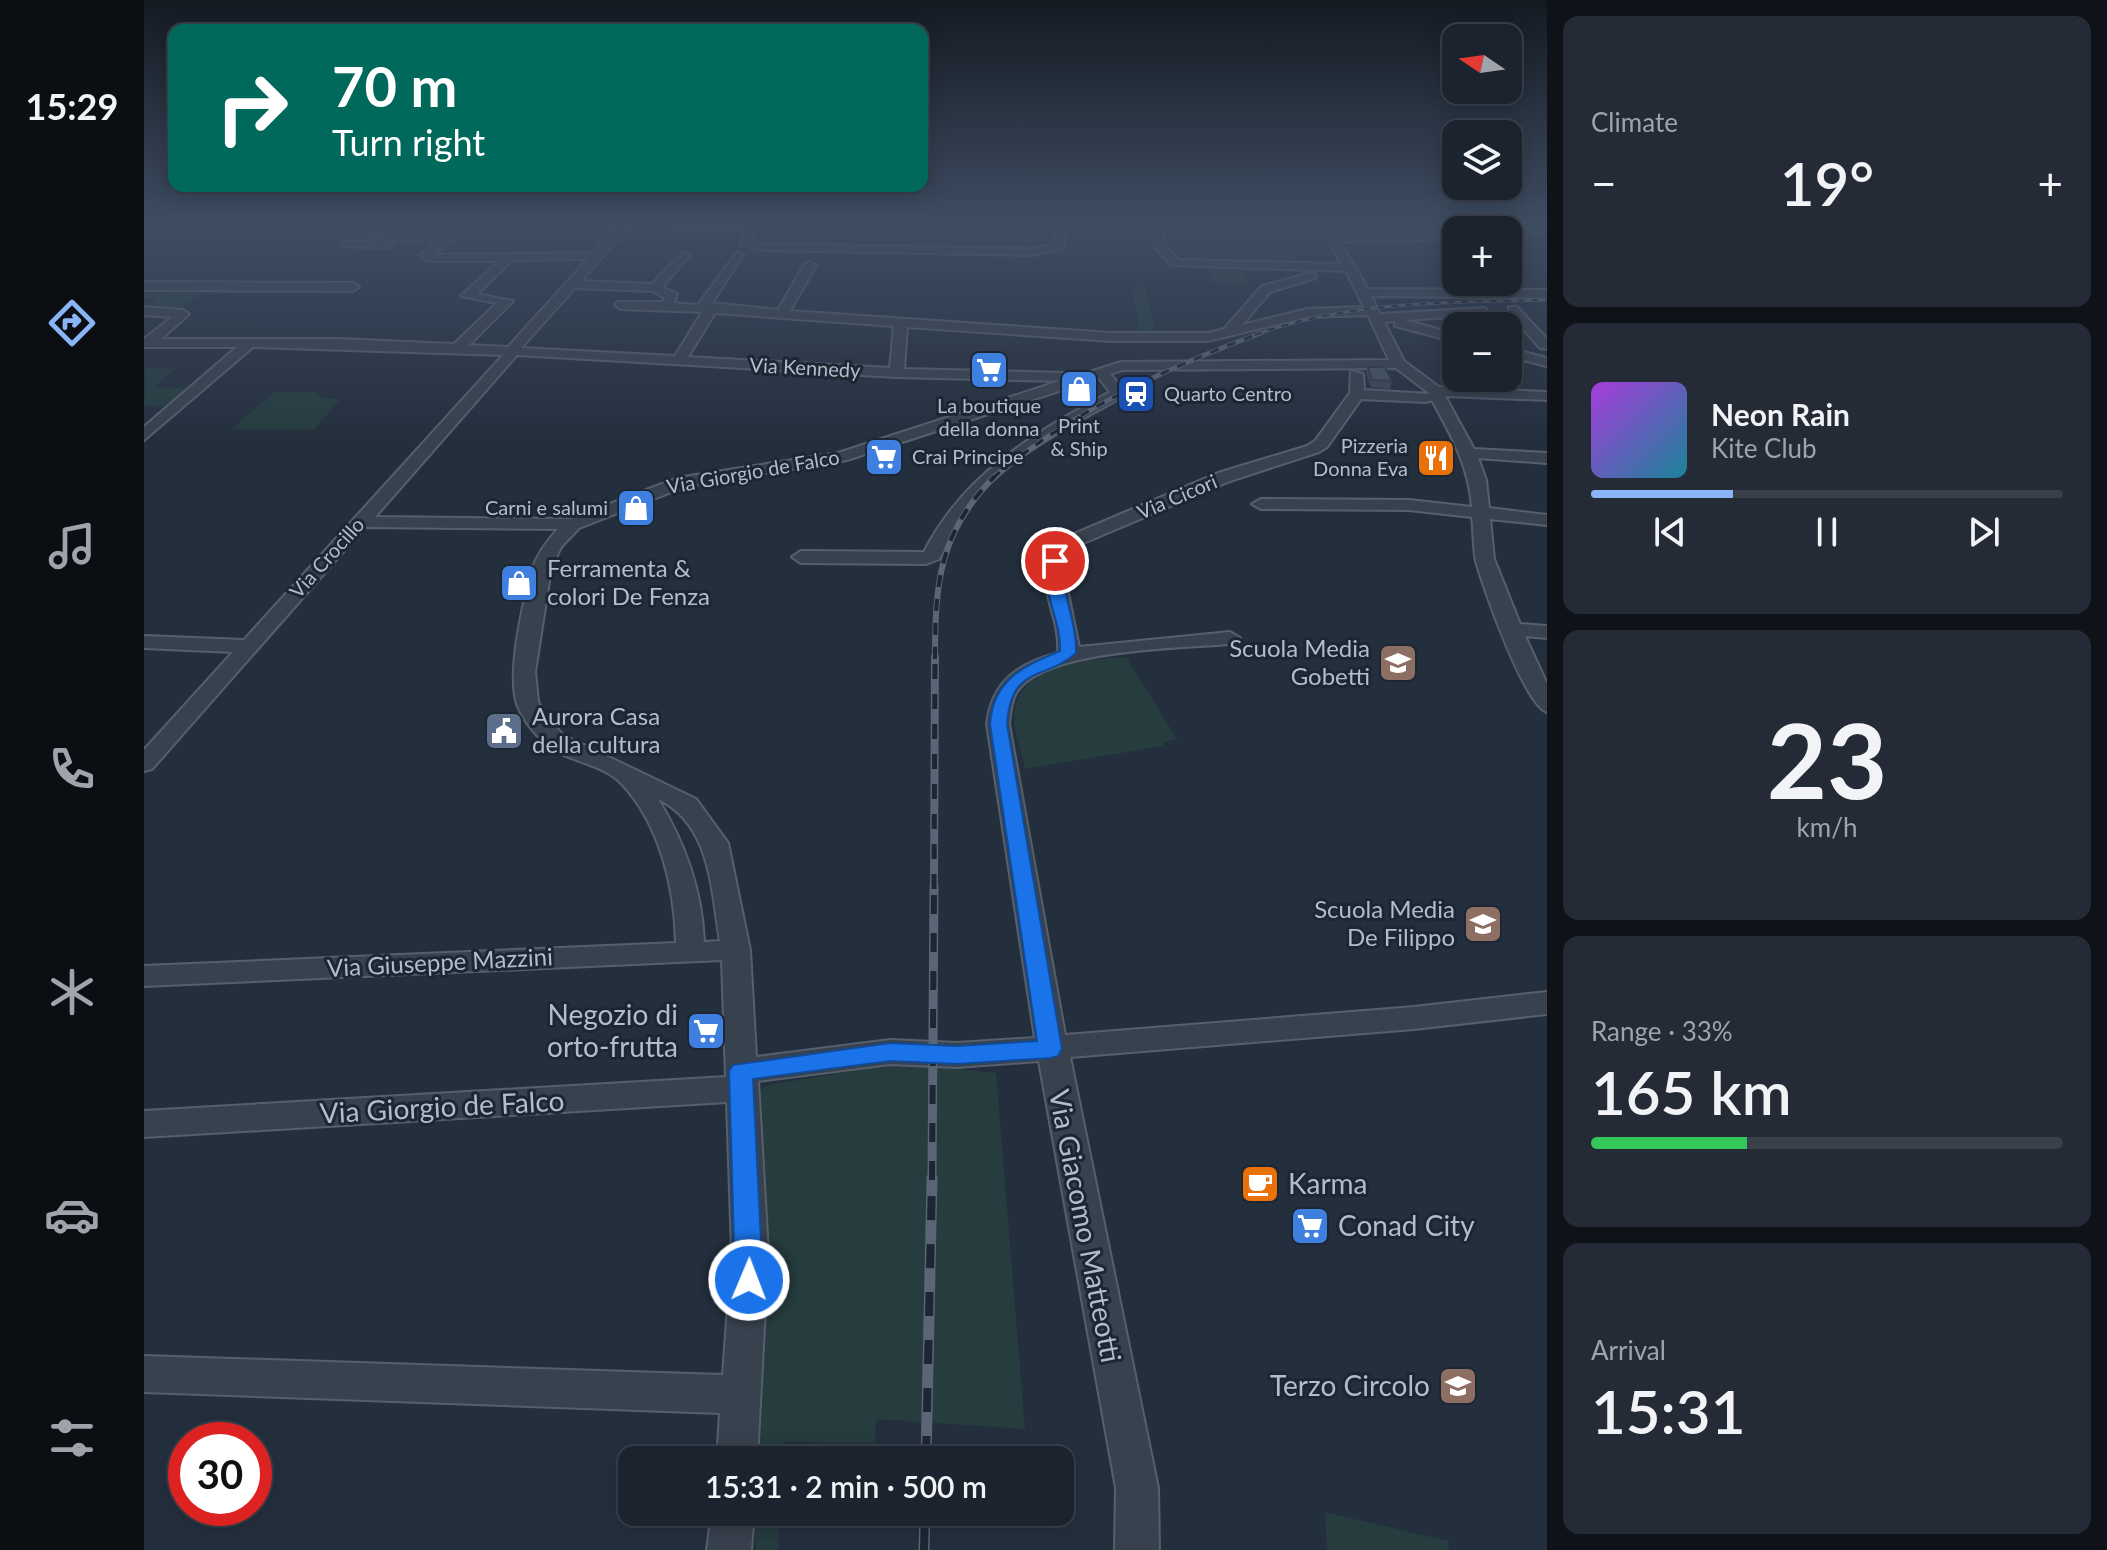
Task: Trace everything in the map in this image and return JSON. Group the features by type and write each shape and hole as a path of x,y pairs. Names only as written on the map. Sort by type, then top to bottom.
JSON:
{"street":[{"path":"146,343 205,294"},
{"path":"458,348 507,301 467,296 469,294"},
{"name":"Via Crocillo","path":"144,764 564,294"},
{"path":"665,306 670,294"},
{"path":"679,361 715,294"},
{"path":"783,312 793,294"},
{"path":"1227,334 1262,294"},
{"path":"1365,294 1399,364 1431,395 1468,453 1478,480 1485,559 1512,629 1547,705"},
{"path":"1426,294 1534,294"},
{"path":"621,305 708,307 1111,337 1196,338 1227,334 1307,313 1376,316 1442,313"},
{"path":"1452,312 1536,309"},
{"path":"1513,310 1546,345"},
{"path":"144,311 182,312"},
{"path":"1376,316 1442,334"},
{"path":"897,373 901,322"},
{"path":"1111,337 1121,366"},
{"name":"Via Kennedy","path":"146,343 458,348 897,373 1095,375"},
{"path":"144,435 250,343"},
{"path":"1522,344 1546,345"},
{"path":"1522,356 1547,362"},
{"name":"Via Giorgio de Falco","path":"573,524 683,482 818,463 1121,366 1399,364"},
{"path":"1356,374 1357,394 1547,396"},
{"path":"801,557 926,558 932,555 951,516 988,475 1032,442 1119,393 1095,375"},
{"name":"Via Cicori","path":"1068,653 1068,638 1052,572 1059,551 1068,543 1224,477 1313,449 1321,444 1332,424 1357,394"},
{"path":"1468,453 1547,458"},
{"path":"1261,504 1409,505 1547,520"},
{"path":"360,522 573,524"},
{"path":"573,524 553,545 542,569 524,672 527,701 533,715 555,740 628,776 663,802 687,804 715,843 736,950 750,1252 738,1446"},
{"path":"1512,629 1547,632"},
{"name":"Via Giacomo Matteotti","path":"1137,1550 1137,1488 1050,1049 998,724 999,708 1014,681 1028,669 1068,653 1230,638"},
{"path":"144,642 247,646"},
{"path":"663,802 686,892 690,952"},
{"name":"Via Giuseppe Mazzini","path":"144,976 736,950"},
{"name":"Via Giorgio de Falco","path":"144,1124 741,1080 890,1052 957,1055 1050,1049 1086,1042 1414,1018 1547,1003"},
{"path":"144,1374 742,1395"},
{"path":"729,1550 732,1526"}],"green space":[{"path":"144,294 199,294 181,309 144,310 157,298 144,298"},
{"path":"1132,294 1147,294 1157,336 1137,335 1138,318"},
{"path":"146,367 176,368 154,387 195,388 173,407 144,406"},
{"path":"276,391 315,392 323,398 340,399 314,430 231,429"},
{"path":"1126,657 1177,739 1163,743 1164,746 1025,769 1014,714 1019,698 1028,685 1042,675 1075,663"},
{"path":"923,1065 996,1073 1025,1429 876,1419 875,1443 785,1442 785,1446 758,1446 758,1090 769,1085 883,1066"},
{"path":"1325,1512 1448,1541 1449,1550 1327,1550"},
{"path":"756,1526 779,1526 778,1550 755,1550"}],"building":[{"path":"1368,367 1385,367 1392,381 1372,380"}],"railway":[{"path":"1260,334 1326,315 1363,310 1437,303 1547,300"},
{"path":"994,477 1054,432 1120,394 1190,361 1260,334"},
{"path":"1255,335 1260,334"},
{"path":"935,659 939,582 951,538 976,497 994,477"},
{"path":"934,889 935,657"},
{"path":"932,1180 934,887"},
{"path":"926,1446 932,1178"},
{"path":"924,1550 925,1526"}],"place":[{"name":"La boutique della donna","path":"989,370"},
{"name":"Print & Ship","path":"1079,389"},
{"name":"Quarto Centro","path":"1136,394"},
{"name":"Crai Principe","path":"884,457"},
{"name":"Pizzeria Donna Eva","path":"1436,458"},
{"name":"Carni e salumi","path":"636,508"},
{"name":"Ferramenta & colori De Fenza","path":"519,583"},
{"name":"Scuola Media Gobetti","path":"1398,663"},
{"name":"Aurora Casa della cultura","path":"504,731"},
{"name":"Scuola Media De Filippo","path":"1483,924"},
{"name":"Negozio di orto-frutta","path":"706,1031"},
{"name":"Karma","path":"1260,1184"},
{"name":"Conad City","path":"1310,1226"},
{"name":"Terzo Circolo","path":"1458,1386"}],"route":[{"path":"749,1280 741,1071 890,1052 957,1055 1050,1049 998,724 999,708 1014,681 1028,669 1068,653 1068,638 1052,572 1055,561"}]}
